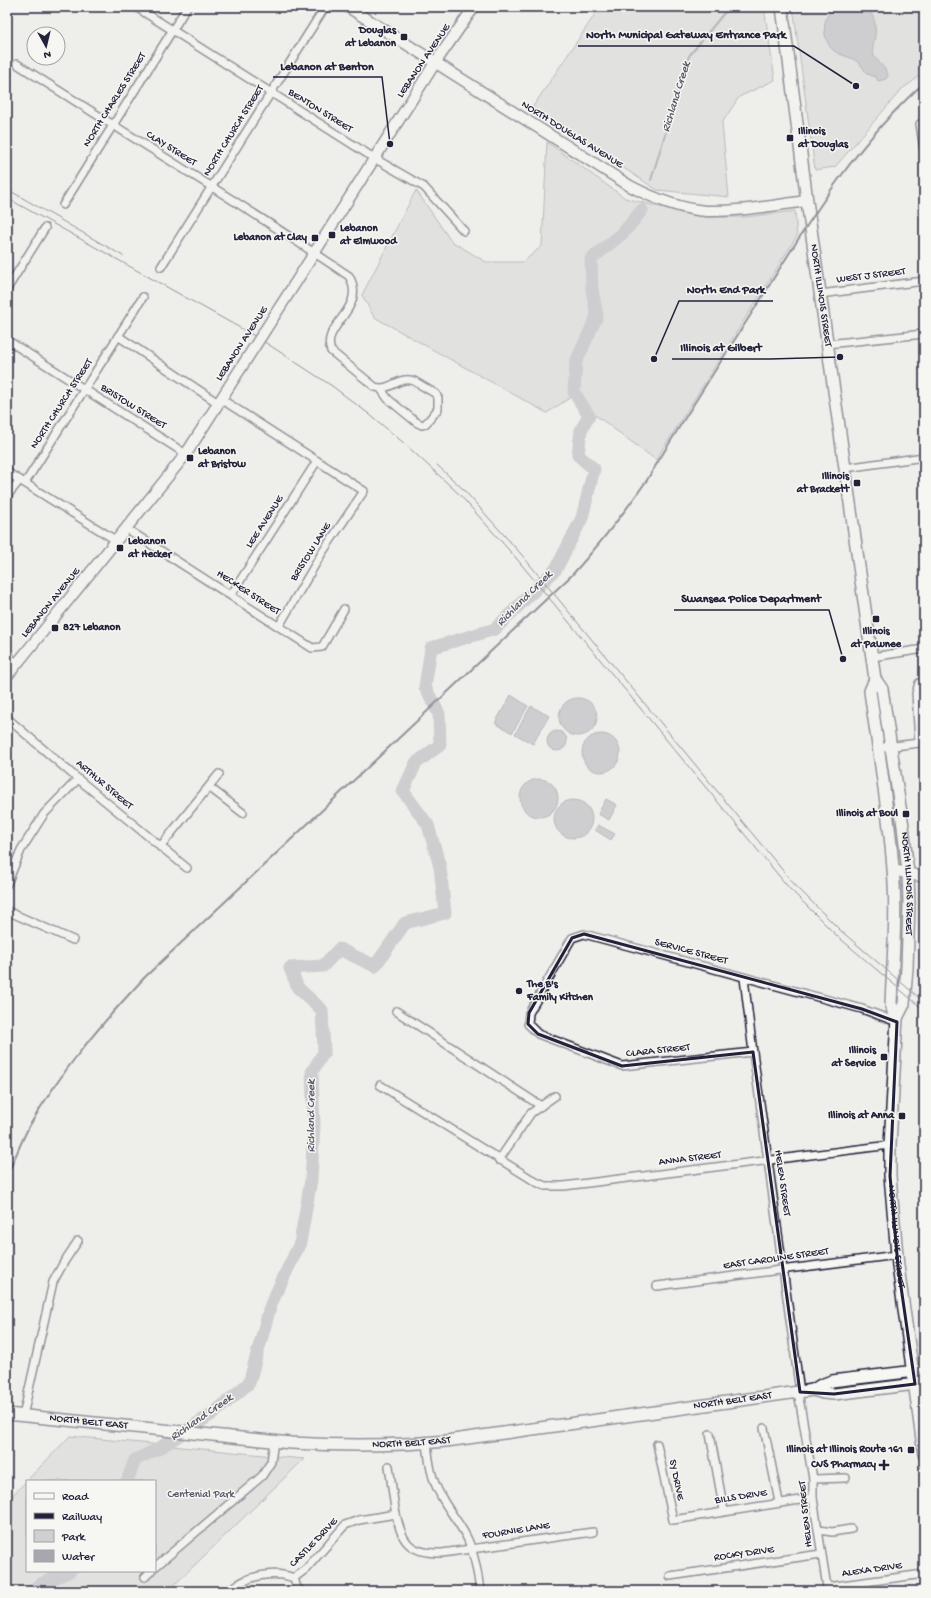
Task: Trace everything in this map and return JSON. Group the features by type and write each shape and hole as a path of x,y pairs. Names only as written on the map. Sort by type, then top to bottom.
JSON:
{"main road":[{"name":"NORTH DOUGLAS AVENUE","path":"348,7 630,186 664,201 705,211 742,209 807,201"},
{"name":"LEBANON AVENUE","path":"7,676 186,454 435,63 474,7"},
{"name":"NORTH ILLINOIS STREET","path":"782,8 807,201 875,679 882,689 903,826 908,873 909,904 906,975 904,1004 897,1020 890,1145 891,1190 897,1255 919,1370 924,1454"},
{"name":"NORTH ILLINOIS STREET","path":"875,679 870,691 889,827 893,870 895,932 891,1003 897,1020"},
{"path":"893,870 924,877"},
{"name":"NORTH BELT EAST","path":"7,1414 274,1441 331,1445 427,1443 813,1390 832,1381 919,1370"},
{"name":"NORTH BELT EAST","path":"813,1390 834,1394 920,1383"}],"street":[{"name":"BENTON STREET","path":"136,7 374,158 424,186 464,231"},
{"name":"NORTH CHARLES STREET","path":"62,205 187,7"},
{"name":"NORTH CHURCH STREET","path":"161,267 326,7"},
{"name":"CLAY STREET","path":"17,64 314,252 349,276 353,288 353,300 330,337 329,346 331,351 375,387 381,389 387,388 402,380 410,379 436,394 438,398 438,409 429,420 422,425 416,422 388,399 381,389"},
{"path":"920,124 924,150"},
{"path":"7,289 10,276 45,228"},
{"name":"WEST J STREET","path":"820,294 924,281"},
{"name":"NORTH CHURCH STREET","path":"7,496 22,481 84,390 143,297"},
{"path":"827,344 924,334"},
{"path":"118,336 219,401 317,461"},
{"name":"BRISTOW STREET","path":"7,340 186,454"},
{"path":"845,468 924,457"},
{"name":"BRISTOW LANE","path":"279,626 322,553 364,491 317,461"},
{"name":"LEE AVENUE","path":"231,595 317,461"},
{"path":"7,472 117,541"},
{"name":"HECKER STREET","path":"127,529 312,648 322,647 344,609"},
{"path":"872,657 924,649"},
{"path":"7,655 17,664"},
{"path":"878,748 922,743 916,693 919,683 924,682"},
{"name":"ARTHUR STREET","path":"7,718 160,847 188,868"},
{"path":"160,847 220,774"},
{"path":"7,884 22,850 44,814 78,779"},
{"path":"209,787 244,813"},
{"path":"7,911 73,940"},
{"name":"SERVICE STREET","path":"528,1024 530,1012 572,938 584,934 862,1009 897,1020"},
{"name":"HELEN STREET","path":"744,978 799,1392 813,1479 813,1498 827,1589"},
{"path":"396,1011 540,1106"},
{"name":"CLARA STREET","path":"528,1024 538,1034 622,1066 753,1052"},
{"name":"ANNA STREET","path":"380,1085 499,1160 545,1186 564,1186 890,1145"},
{"path":"499,1160 531,1113 555,1096"},
{"path":"23,1416 52,1282 78,1241"},
{"name":"EAST CAROLINE STREET","path":"657,1286 897,1255"},
{"path":"764,1428 778,1502"},
{"path":"710,1434 724,1511"},
{"path":"156,1567 262,1476 272,1462 274,1441"},
{"path":"427,1443 430,1465 436,1486 465,1532 472,1549 480,1591"},
{"name":"SY DRIVE","path":"658,1444 673,1520"},
{"name":"FOURNIE LANE","path":"389,1466 396,1514 402,1537 410,1546 422,1552 442,1553 593,1532"},
{"path":"813,1479 846,1478"},
{"name":"BILLS DRIVE","path":"673,1520 778,1502 813,1498"},
{"name":"CASTLE DRIVE","path":"294,1578 306,1569 346,1525 359,1520 396,1514"},
{"path":"819,1530 832,1532 851,1529"},
{"name":"ROCKY DRIVE","path":"670,1576 821,1554"},
{"path":"146,1577 150,1572"},
{"path":"229,1591 237,1584 251,1578 281,1574 294,1578 297,1588 301,1591"},
{"name":"ALEXA DRIVE","path":"827,1589 924,1574"}],"highlighted area":[{"path":"584,934 862,1009 897,1022 890,1176 898,1266 915,1384 834,1394 800,1392 753,1052 622,1066 538,1034 528,1024 529,1013 572,938"}],"green space":[{"path":"600,7 764,7 775,80 739,97 722,123 729,197 657,190 532,108"},
{"path":"793,7 924,7 924,71 902,89 835,167 815,170"},
{"path":"547,142 625,198 684,213 708,217 745,217 795,211 797,236 656,460 571,397 547,413 374,317 362,295 416,190 451,241 486,262 523,262 542,246"},
{"name":"Centenial Park","path":"70,1436 304,1459 168,1591 7,1591 7,1501 26,1481 26,1572 156,1572 156,1480 27,1480"}],"water":[{"path":"861,6 867,9 872,15 875,28 873,52 887,72 888,75 886,79 878,81 876,77 867,74 858,62 836,52 830,46 825,36 826,19 832,10 841,7"},
{"path":"511,695 528,706 512,733 495,723"},
{"path":"578,698 588,701 594,707 597,717 594,727 588,733 578,736 568,733 562,727 559,717 562,707 568,701"},
{"path":"531,706 549,716 533,744 515,734"},
{"path":"557,731 564,734 567,741 564,748 557,751 550,748 547,741 550,734"},
{"path":"601,734 611,737 617,743 620,753 617,763 611,769 601,772 591,769 585,763 582,753 585,743 591,737"},
{"path":"539,779 549,782 555,788 558,798 555,808 549,814 539,817 529,814 523,808 520,798 523,788 529,782"},
{"path":"606,799 617,805 609,820 598,814"},
{"path":"573,800 583,803 589,809 592,819 589,829 583,835 573,838 563,835 557,829 554,819 557,809 563,803"},
{"path":"598,825 615,834 611,840 595,830"}],"waterway":[{"name":"Richland Creek","path":"651,180 689,56 724,13 736,7"},
{"name":"Richland Creek","path":"127,1480 135,1460 158,1449 215,1412 249,1383 271,1304 300,1243 311,1180 314,1126 312,1072 324,1052 322,1010 298,988 290,968 323,966 339,949 375,966 405,923 445,913 440,867 428,825 403,791 416,763 440,745 439,714 425,687 431,648 495,629 556,569 582,518 594,469 578,455 581,430 589,416 574,392 576,362 597,316 592,290 591,259 623,233 642,210"},
{"name":"Richland Creek","path":"32,1591 39,1585 68,1572"}],"tram line":[{"path":"7,189 123,256"},
{"path":"7,198 260,339 332,386 405,444 459,494 516,558 789,888 836,935 924,1010"},
{"path":"437,465 463,489 521,554 794,884 840,930 924,1002"}],"railway":[{"path":"7,1175 30,1125 55,1086 83,1048 145,977 572,575 592,552 647,480 796,242 834,186 854,158 876,132 924,83"}],"place":[{"name":"Douglas at Lebanon","path":"404,37"},
{"name":"North Municipal Gateway Entrance Park","path":"856,86"},
{"name":"Illinois at Douglas","path":"790,138"},
{"name":"Lebanon at Benton","path":"390,144"},
{"name":"Lebanon at Elmwood","path":"332,235"},
{"name":"Lebanon at Clay","path":"315,238"},
{"name":"Illinois at Gilbert","path":"840,357"},
{"name":"North End Park","path":"654,359"},
{"name":"Lebanon at Bristow","path":"190,458"},
{"name":"Illinois at Brackett","path":"857,483"},
{"name":"Lebanon at Hecker","path":"120,548"},
{"name":"Illinois at Pawnee","path":"876,619"},
{"name":"827 Lebanon","path":"55,628"},
{"name":"Swansea Police Department","path":"843,659"},
{"name":"Illinois at Boul","path":"906,814"},
{"name":"The B's Family Kitchen","path":"519,991"},
{"name":"Illinois at Service","path":"884,1057"},
{"name":"Illinois at Anna","path":"902,1116"},
{"name":"Illinois at Illinois Route 161","path":"911,1450"},
{"name":"CVS Pharmacy","path":"884,1465"}]}
